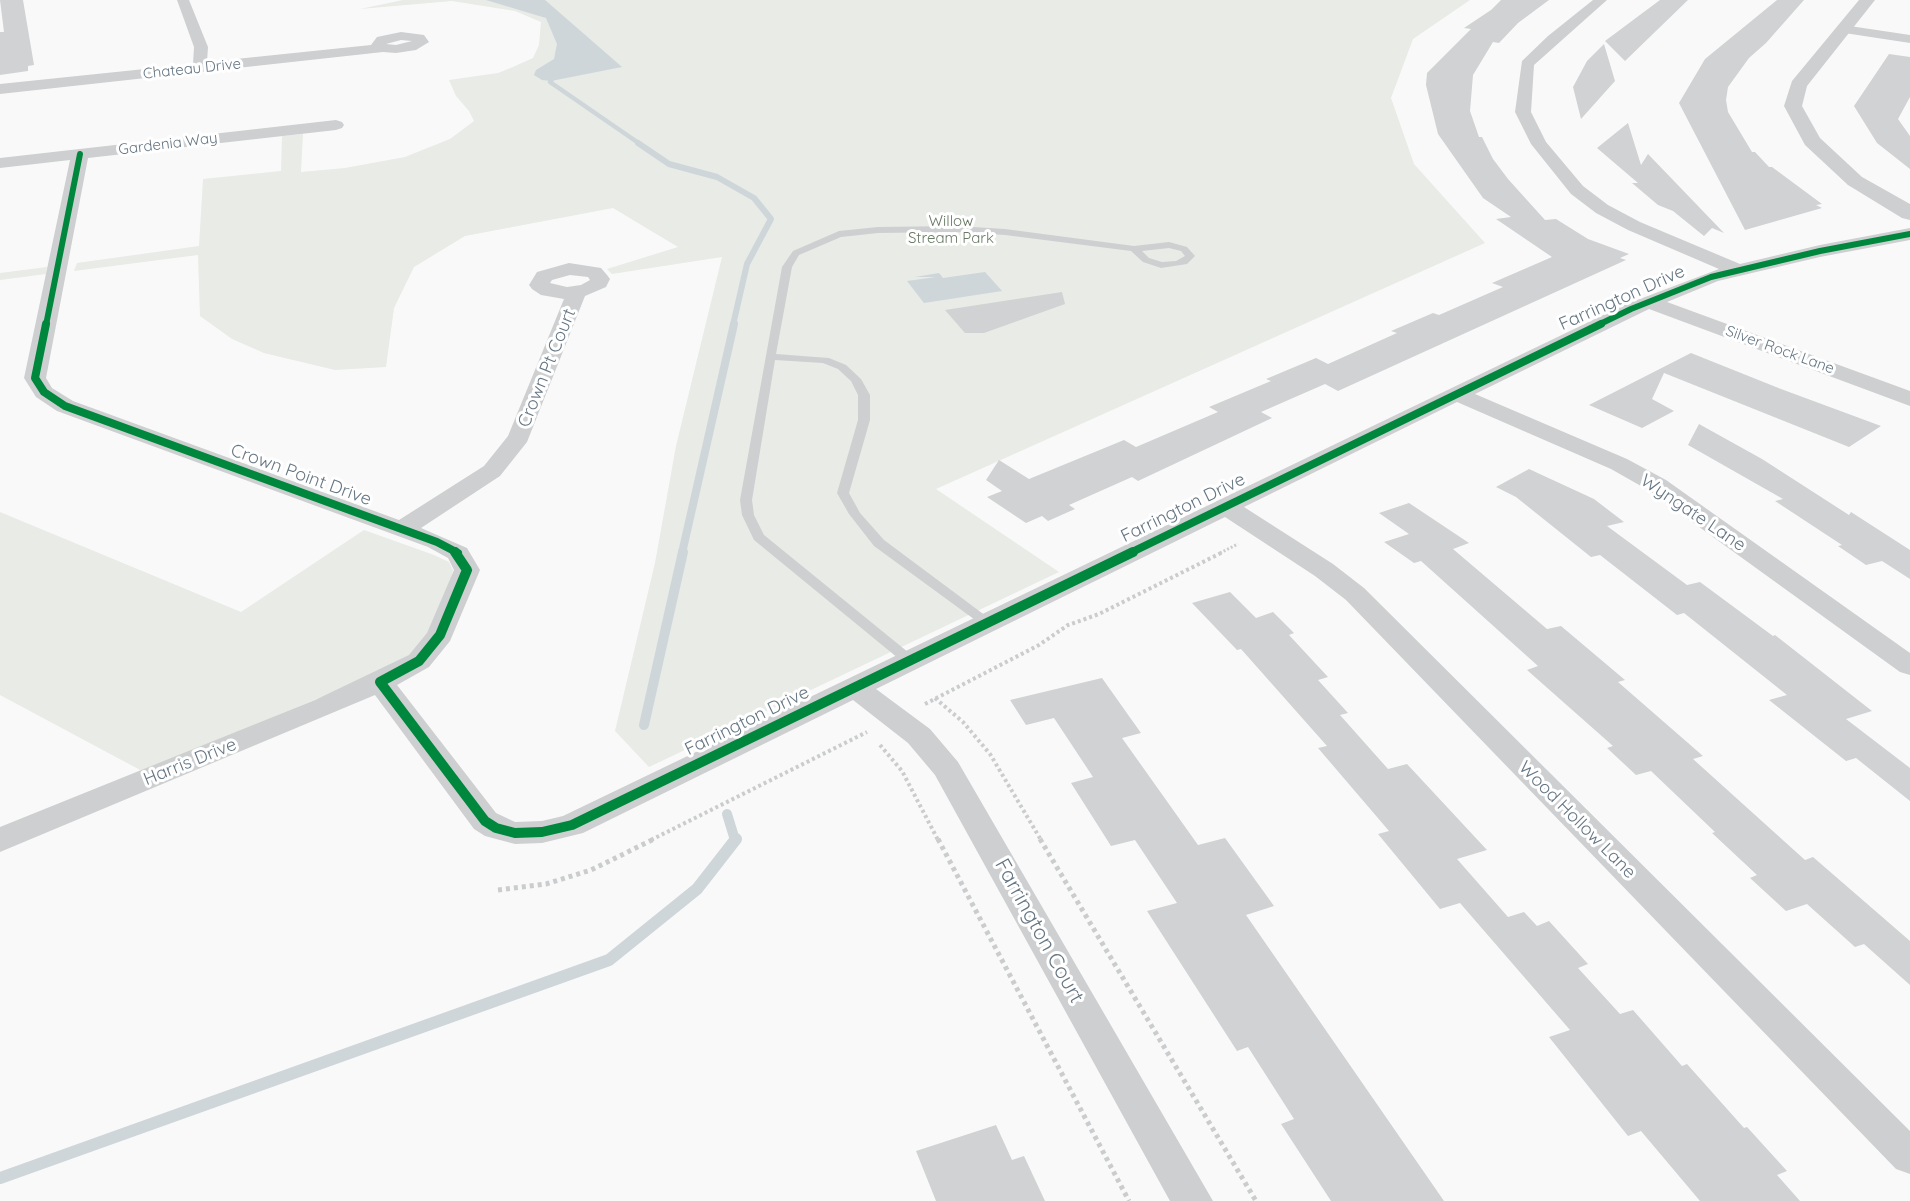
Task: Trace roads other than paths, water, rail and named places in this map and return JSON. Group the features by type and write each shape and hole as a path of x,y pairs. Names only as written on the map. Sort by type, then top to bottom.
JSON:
{"street":[{"path":"183,0 201,47 200,68"},
{"path":"1601,0 1553,39 1527,64 1523,112 1539,144 1577,190 1602,209 1634,226 1739,271"},
{"path":"1867,0 1798,85 1793,106 1812,141 1855,181 1910,213"},
{"path":"1844,29 1910,39"},
{"name":"Chateau Drive","path":"0,89 383,48"},
{"name":"Gardenia Way","path":"0,164 336,125"},
{"name":"Crown Point Drive","path":"80,154 35,378 44,392 65,406 437,542 458,553 467,570 440,635 419,661 380,682"},
{"name":"Farrington Drive","path":"380,682 484,821 496,828 515,832 543,832 572,825 1225,506 1650,302 1711,277 1820,251 1910,234"},
{"name":"Crown Pt Court","path":"402,529 492,471 519,437 577,292"},
{"name":"Silver Rock Lane","path":"1650,302 1910,399"},
{"name":"Wyngate Lane","path":"1457,394 1619,464 1657,485 1910,666"},
{"name":"Wood Hollow Lane","path":"1225,506 1324,570 1355,594 1910,1157"},
{"name":"Harris Drive","path":"0,840 314,712 380,682"},
{"name":"Farrington Court","path":"854,687 882,726 919,736 947,769 1192,1201"}],"lane":[{"path":"909,660 759,537 748,515 746,500 787,267 796,253 839,234 878,230 957,229 1042,235 1134,249 1169,245 1184,249 1190,256 1177,264 1161,265 1146,260 1134,249"},
{"path":"771,357 825,360 842,367 856,379 864,395 864,420 843,493 855,514 879,543 987,622"}],"waterway":[{"path":"556,73 550,82 640,144"},
{"path":"638,143 669,164 717,177 754,198 771,219 747,264 733,325"},
{"path":"682,553 734,324"},
{"path":"644,725 683,552"},
{"path":"727,814 735,840"},
{"path":"0,1178 609,960 697,889 736,839"}],"park label":[{"name":"Willow Stream Park","path":"951,230"}]}
